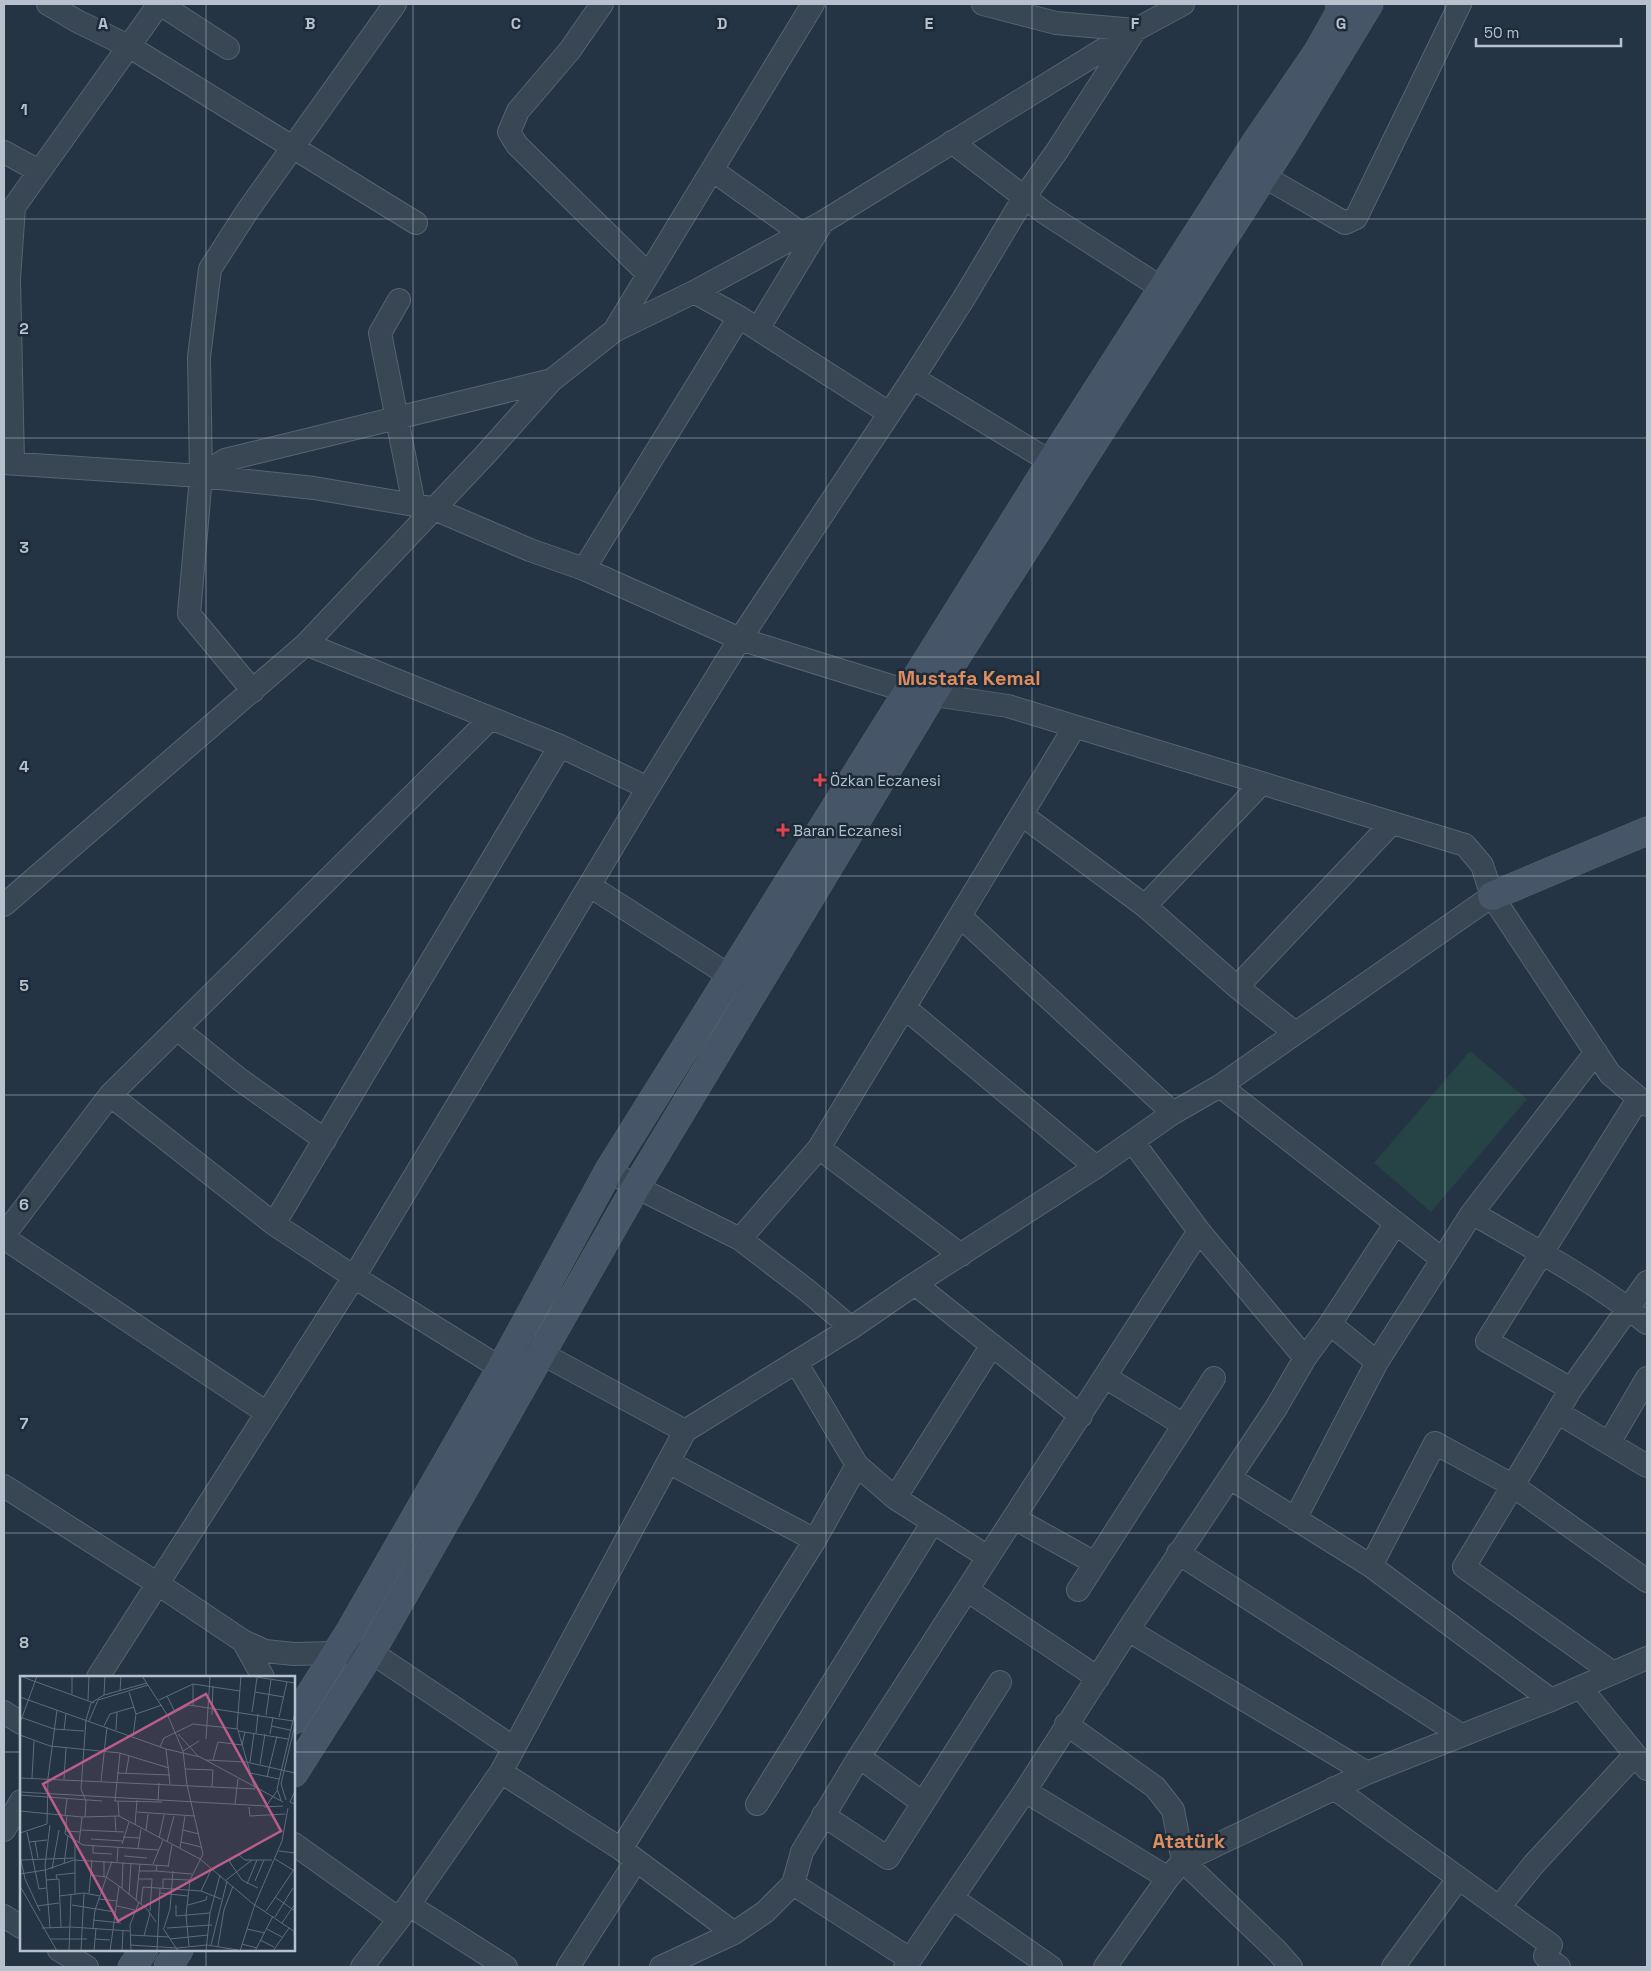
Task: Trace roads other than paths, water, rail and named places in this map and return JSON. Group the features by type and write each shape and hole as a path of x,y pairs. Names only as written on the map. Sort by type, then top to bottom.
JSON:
{"street":[{"path":"48,4 77,21 130,46 416,223"},
{"path":"228,48 159,4 14,207 9,279 8,463 201,476 314,488 423,506 584,570 740,639 919,693 1008,706 1074,728 1465,845 1482,865 1492,896 1610,1074 1643,1102 1541,1252 1487,1341 1571,1389"},
{"path":"253,691 188,614 201,476 199,356 210,269 395,4"},
{"path":"602,4 570,50 518,112 509,132 517,145 648,274"},
{"path":"614,331 812,4"},
{"path":"983,4 1056,23 1135,30"},
{"path":"8,893 253,691 306,644 423,506 486,455 552,380 614,331 694,292 823,222 1135,30 1183,4"},
{"path":"295,1718 337,1652 501,1368 609,1170 731,976 919,693 1172,295 1256,142 1317,52 1339,14 1340,4"},
{"path":"297,1760 371,1652 636,1187 754,991 919,693 1051,462 1172,295 1263,176 1369,4"},
{"path":"1263,176 1345,223 1356,218 1460,4"},
{"path":"99,1676 354,1277 648,788 740,639 913,378 964,298 1024,196 1057,151 1135,30"},
{"path":"952,142 1045,213 1172,295"},
{"path":"4,152 39,171"},
{"path":"712,170 802,234"},
{"path":"584,570 748,323 823,222"},
{"path":"694,292 748,323 889,412"},
{"path":"399,300 380,333 397,418 423,506"},
{"path":"913,378 1051,462"},
{"path":"201,476 225,460 552,380"},
{"path":"306,644 560,746 648,788"},
{"path":"267,1413 4,1236 110,1096 490,719"},
{"path":"740,1239 819,1148 1074,728"},
{"path":"274,1224 560,746"},
{"path":"1145,906 1261,784"},
{"path":"1022,815 1145,906 1237,987 1294,1032"},
{"path":"1237,987 1391,824"},
{"path":"362,1967 404,1912 501,1772 685,1431 851,1328 915,1284 1096,1167 1173,1114 1220,1086 1294,1032 1492,896 1647,832"},
{"path":"590,886 754,991"},
{"path":"960,916 1173,1114"},
{"path":"905,1008 1096,1167"},
{"path":"177,1029 239,1079 324,1140"},
{"path":"1295,1519 1377,1362 1442,1259 1472,1213 1596,1052"},
{"path":"1220,1086 1442,1259"},
{"path":"110,1096 274,1224 354,1277 524,1382"},
{"path":"1133,1142 1199,1231 1305,1358"},
{"path":"819,1148 961,1255"},
{"path":"609,1170 636,1187 740,1239 808,1291 851,1328"},
{"path":"1472,1213 1541,1252 1639,1316"},
{"path":"794,1884 907,1963 1025,1791 1066,1724 1276,1408 1305,1358 1330,1324 1396,1223"},
{"path":"678,1964 734,1933 765,1912 794,1884 802,1852 859,1757 1199,1231"},
{"path":"1613,1673 1464,1567 1571,1389 1639,1316 1647,1282"},
{"path":"915,1284 1081,1416"},
{"path":"1330,1324 1377,1362"},
{"path":"517,1340 685,1431"},
{"path":"895,1498 992,1345"},
{"path":"796,1362 857,1465 895,1498 988,1557"},
{"path":"1104,1377 1184,1425"},
{"path":"1078,1590 1214,1378"},
{"path":"1609,1443 1647,1378"},
{"path":"1557,1412 1647,1466"},
{"path":"1371,1566 1435,1443 1512,1485 1647,1581"},
{"path":"668,1462 815,1540"},
{"path":"568,1967 628,1855 815,1540 857,1465"},
{"path":"1230,1478 1371,1566 1551,1700"},
{"path":"4,1486 158,1584 242,1641 265,1651 294,1654 371,1652 514,1748"},
{"path":"1014,1518 1095,1563"},
{"path":"757,1804 933,1522"},
{"path":"1178,1554 1461,1736"},
{"path":"966,1590 1098,1678"},
{"path":"1128,1630 1367,1773"},
{"path":"242,1641 262,1676"},
{"path":"1105,1967 1168,1878 1183,1861 1367,1773 1551,1700 1647,1658"},
{"path":"823,1816 888,1858 1000,1682"},
{"path":"1500,1906 1534,1864 1641,1762 1580,1687"},
{"path":"4,1712 20,1722"},
{"path":"1066,1724 1155,1787 1173,1810 1183,1861 1276,1950 1291,1967"},
{"path":"859,1757 923,1803"},
{"path":"501,1772 628,1855 734,1933"},
{"path":"1334,1788 1458,1878 1500,1906 1551,1945 1548,1964"},
{"path":"1025,1791 1168,1878"},
{"path":"4,1830 20,1803"},
{"path":"295,1845 404,1912 506,1967"},
{"path":"1393,1967 1458,1878"},
{"path":"952,1898 1051,1967"},
{"path":"4,1916 20,1926"},
{"path":"61,1951 87,1967"},
{"path":"132,1967 143,1951"},
{"path":"168,1967 178,1951"}],"place":[{"name":"Özkan Eczanesi","path":"820,780"},
{"name":"Baran Eczanesi","path":"783,830"}],"district":[{"name":"Mustafa Kemal","path":"969,678"},
{"name":"Atatürk","path":"1189,1841"}]}
